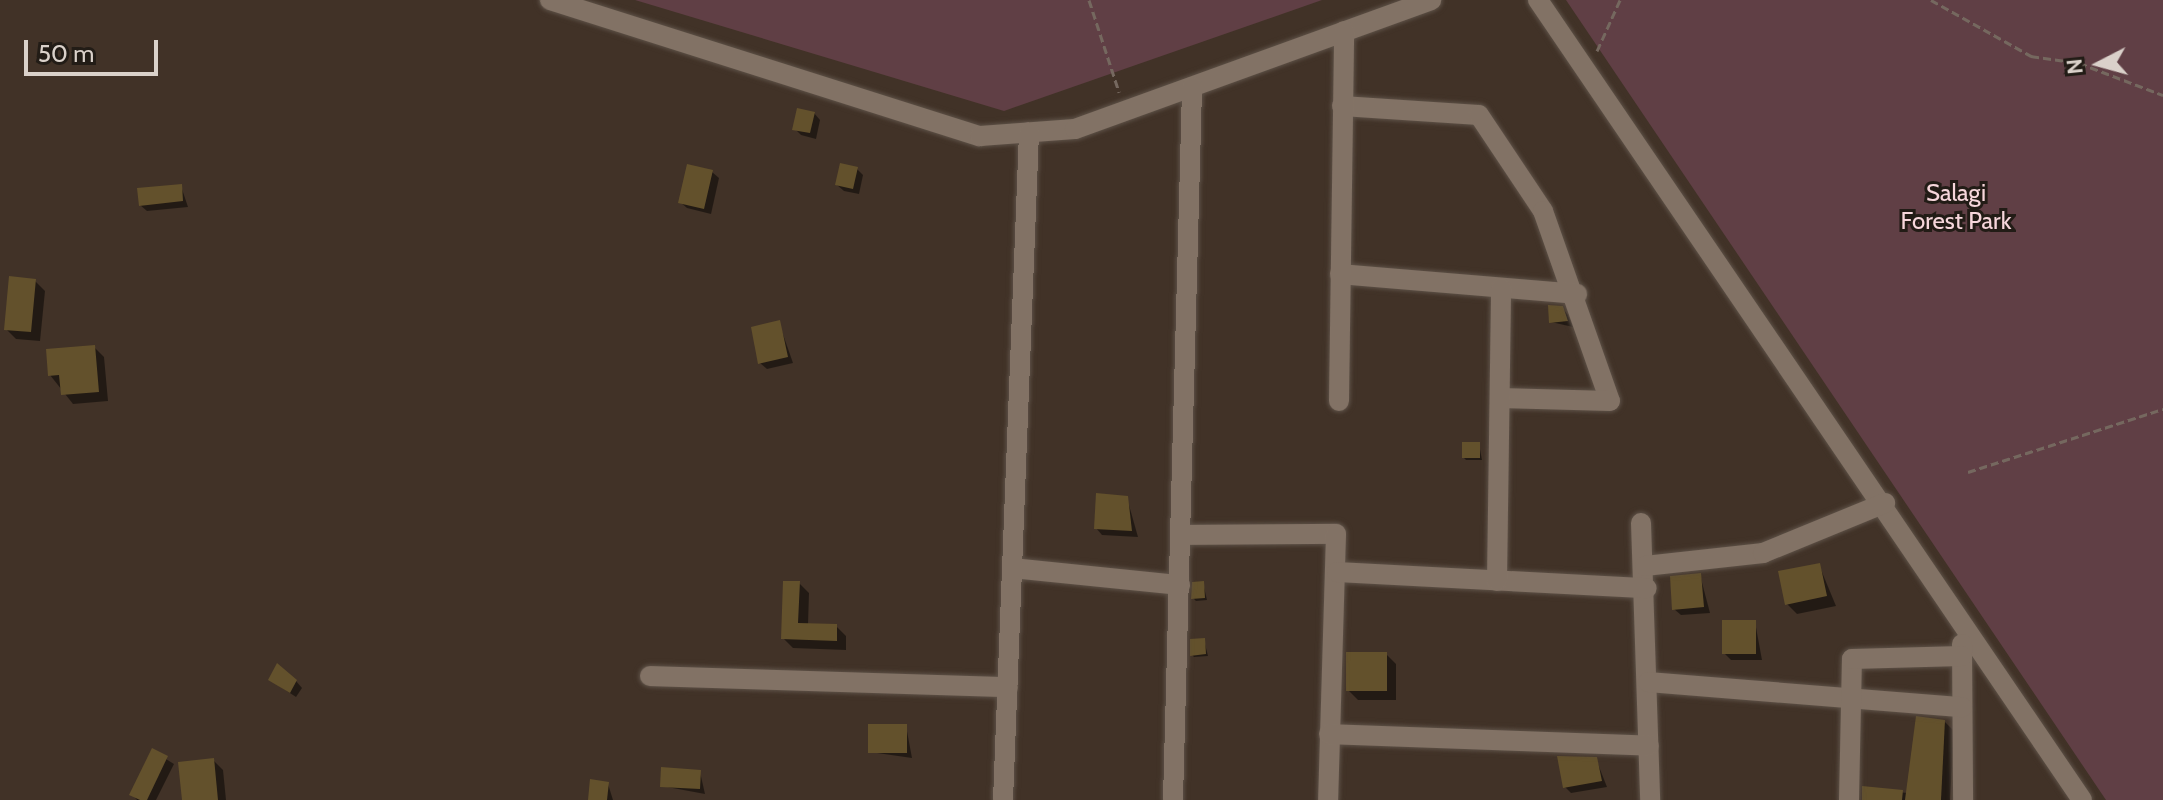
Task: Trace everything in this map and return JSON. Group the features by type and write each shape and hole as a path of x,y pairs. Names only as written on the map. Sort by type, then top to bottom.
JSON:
{"street":[{"path":"550,0 980,136 1075,129 1431,0"},
{"path":"1538,0 1589,68 1962,616 2082,800"},
{"path":"1339,401 1344,31"},
{"path":"1173,800 1192,87"},
{"path":"1342,106 1479,115 1543,211 1577,294 1610,401 1500,398"},
{"path":"1003,800 1029,133"},
{"path":"1340,274 1577,294"},
{"path":"1497,581 1501,288"},
{"path":"1645,566 1763,553 1885,503"},
{"path":"1641,523 1647,588 1650,800"},
{"path":"1181,535 1336,534 1328,800"},
{"path":"1012,568 1180,585"},
{"path":"1337,572 1647,588"},
{"path":"1962,616 1963,800"},
{"path":"1849,800 1848,701 1852,659 1962,656"},
{"path":"650,676 1008,687"},
{"path":"1648,682 1848,701 1962,707"},
{"path":"1329,734 1649,746"}],"path":[{"path":"1089,0 1125,111"},
{"path":"1589,68 1620,0"},
{"path":"1931,0 2031,56 2079,63 2163,95"},
{"path":"1968,472 2163,409"}],"green space":[{"path":"635,0 1322,0 1004,111"},
{"name":"Salagi Forest Park","path":"1566,0 2163,0 2163,800 2106,800"}],"building":[{"path":"797,108 815,112 810,133 792,130"},
{"path":"840,163 858,167 853,189 835,185"},
{"path":"687,164 713,170 704,209 678,203"},
{"path":"182,184 183,201 139,206 137,188"},
{"path":"9,276 36,279 31,332 4,330"},
{"path":"1548,305 1563,306 1568,321 1549,323"},
{"path":"780,320 788,357 758,364 751,327"},
{"path":"95,345 99,392 61,395 59,375 48,376 46,349"},
{"path":"1462,442 1480,442 1480,458 1462,458"},
{"path":"1096,493 1128,496 1132,531 1094,529"},
{"path":"1820,563 1827,596 1785,605 1778,571"},
{"path":"1701,573 1704,607 1672,610 1670,576"},
{"path":"783,581 800,581 798,623 837,624 837,641 781,639"},
{"path":"1204,581 1205,598 1191,599 1192,582"},
{"path":"1722,620 1756,620 1756,654 1722,654"},
{"path":"1205,638 1206,654 1190,656 1190,639"},
{"path":"1346,652 1387,652 1387,691 1346,691"},
{"path":"277,663 297,680 290,693 268,680"},
{"path":"1916,716 1945,720 1941,800 1905,800"},
{"path":"868,724 907,724 907,753 868,753"},
{"path":"152,748 168,756 147,800 140,800 129,795"},
{"path":"1557,756 1597,757 1602,781 1563,788"},
{"path":"214,758 218,800 182,800 178,762"},
{"path":"661,767 701,770 700,789 660,787"},
{"path":"590,779 609,782 607,800 588,800"},
{"path":"1862,786 1903,790 1902,800 1862,800"}]}
